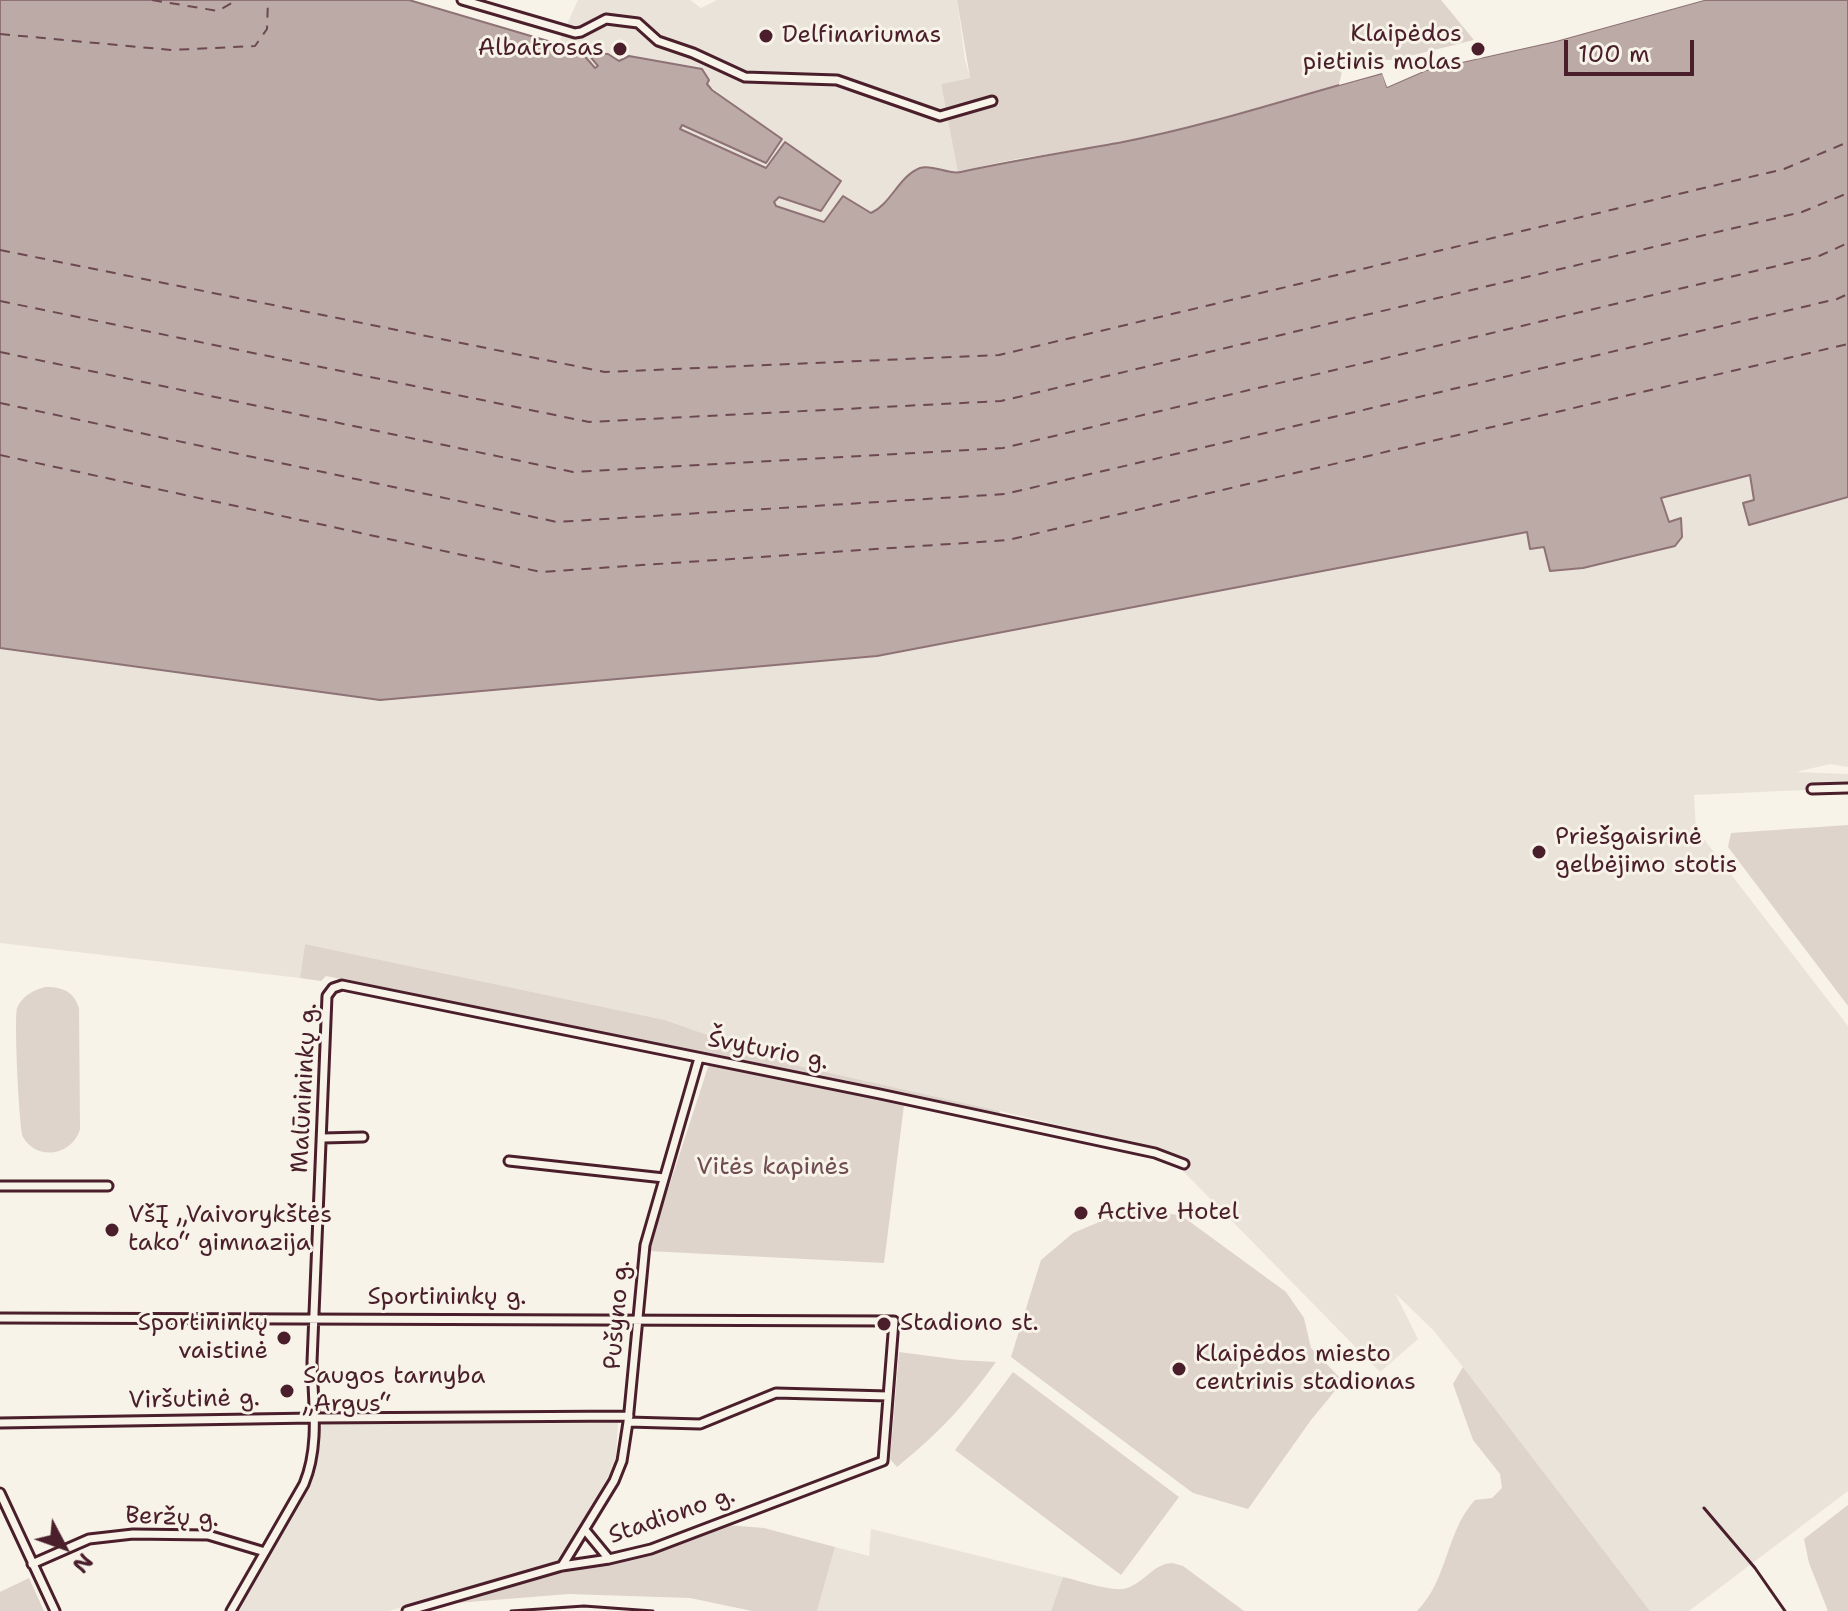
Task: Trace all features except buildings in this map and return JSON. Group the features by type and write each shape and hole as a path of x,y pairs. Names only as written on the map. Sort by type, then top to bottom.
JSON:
{"street":[{"path":"462,0 575,33 606,19 638,23 658,41 745,77 837,80 940,116 992,101"},
{"path":"1812,789 1848,788"},
{"name":"Švyturio g.","path":"342,985 1055,1131 1155,1153 1184,1164"},
{"name":"Malūnininkų g.","path":"231,1611 310,1469 327,996 333,988 342,985"},
{"name":"Pušyno g.","path":"562,1566 619,1472 629,1419 645,1245 699,1058"},
{"path":"323,1138 363,1137"},
{"path":"509,1161 664,1178"},
{"path":"0,1186 108,1186"},
{"name":"Sportininkų g.","path":"0,1318 894,1321"},
{"name":"Stadiono g.","path":"407,1611 562,1566 651,1549 883,1461 894,1321"},
{"path":"629,1419 700,1424 776,1393 888,1396"},
{"name":"Viršutinė g.","path":"0,1423 314,1418 629,1419"},
{"path":"0,1493 55,1611"},
{"path":"585,1530 609,1559"},
{"name":"Beržų g.","path":"32,1564 89,1539 133,1534 208,1535 265,1552"}],"shaded area":[{"path":"0,0 409,0 558,44 582,53 595,68 598,66 590,53 608,54 619,61 629,56 702,69 712,90 782,139 766,163 682,125 680,129 766,168 785,142 841,181 821,211 779,197 774,202 776,206 824,222 843,196 871,213 906,177 920,168 961,172 1123,142 1221,119 1383,73 1387,87 1426,70 1556,41 1704,0 1848,0 1848,497 1749,525 1743,503 1754,500 1750,475 1661,498 1669,522 1681,518 1682,537 1675,546 1583,568 1550,571 1544,547 1530,549 1527,532 877,656 380,700 0,648"},
{"path":"578,0 690,0 701,8 717,0 957,0 970,78 941,84 958,173 934,168 910,174 880,209 871,213 843,196 824,222 776,206 774,202 778,197 821,211 786,142 766,168 679,129 681,125 781,139 707,84 625,60 589,56 598,66 596,68 585,55 558,44"},
{"path":"1751,474 1754,500 1744,503 1749,524 1848,497 1848,767 1830,764 1796,772 1848,774 1848,788 1694,795 1696,829 1848,1026 1848,1491 1689,1611 1650,1611 1463,1367 1433,1330 1395,1293 1418,1339 1380,1372 1180,1168 1174,1153 790,1064 665,1020 305,944 300,978 0,943 0,648 380,700 877,656 1527,532 1544,546 1583,568 1619,561 1675,546 1680,518 1669,522 1660,498"},
{"path":"618,1423 616,1457 608,1477 561,1557 550,1566 389,1611 238,1611 312,1476 319,1430 323,1424"},
{"path":"871,1529 1063,1577 1051,1611 817,1611 835,1547 869,1556"}],"green space":[{"path":"957,0 1441,0 1474,40 1394,60 1364,59 1342,71 1339,85 1206,122 1126,141 958,173 941,84 970,78"},
{"path":"1848,825 1848,1006 1728,847 1731,833"},
{"path":"305,944 665,1020 790,1064 1000,1111 999,1116 326,976 321,981 300,978"},
{"path":"46,987 67,992 79,1008 80,1129 70,1145 54,1152 37,1150 23,1137 17,1073 17,1008 29,994"},
{"name":"Vitės kapinės","path":"709,1064 904,1105 884,1263 648,1251"},
{"name":"Klaipėdos miesto centrinis stadionas","path":"1135,1207 1182,1216 1286,1292 1304,1318 1311,1348 1343,1381 1311,1420 1248,1509 1193,1493 1011,1357 1041,1260 1073,1233"},
{"path":"899,1352 996,1362 951,1418 897,1467 890,1459"},
{"path":"1463,1367 1650,1611 1417,1611 1435,1585 1465,1512 1475,1500 1492,1498 1502,1488 1500,1474 1473,1440 1453,1384"},
{"path":"1013,1372 1179,1497 1121,1575 955,1450"},
{"path":"1848,1505 1848,1611 1828,1611 1809,1563 1804,1539"},
{"path":"726,1525 764,1528 835,1547 817,1611 752,1611 690,1598 569,1594 456,1603 455,1600 545,1575 636,1558"},
{"path":"1172,1563 1183,1566 1244,1611 1051,1611 1063,1577 1121,1589 1133,1585 1159,1566"},
{"path":"29,1578 44,1611 0,1611 0,1592"}],"pier":[{"path":"1689,0 1704,0 1556,41 1426,70 1387,87 1382,73 1339,85 1340,80 1382,69 1386,71 1389,82 1425,66 1555,37"}],"ferry route":[{"path":"152,0 218,11 237,0"},
{"path":"0,34 171,50 255,46 267,29 268,0"},
{"path":"0,250 605,372 999,355 1784,169 1848,142"},
{"path":"0,301 589,422 1001,401 1802,212 1848,193"},
{"path":"0,352 573,472 1003,448 1819,256 1848,243"},
{"path":"0,403 557,522 1005,494 1848,294"},
{"path":"0,455 541,572 1008,540 1848,344"}],"railway":[{"path":"1704,1508 1755,1568 1785,1611"},
{"path":"511,1611 584,1606 653,1611"}],"place":[{"name":"Delfinariumas","path":"766,36"},
{"name":"Albatrosas","path":"620,49"},
{"name":"Klaipėdos pietinis molas","path":"1478,49"},
{"name":"Priešgaisrinė gelbėjimo stotis","path":"1539,852"},
{"name":"Active Hotel","path":"1081,1213"},
{"name":"VšĮ „Vaivorykštės tako“ gimnazija","path":"112,1230"},
{"name":"Stadiono st.","path":"884,1324"},
{"name":"Sportininkų vaistinė","path":"284,1338"},
{"name":"Klaipėdos miesto centrinis stadionas","path":"1179,1369"},
{"name":"Saugos tarnyba „Argus“","path":"287,1391"}]}
